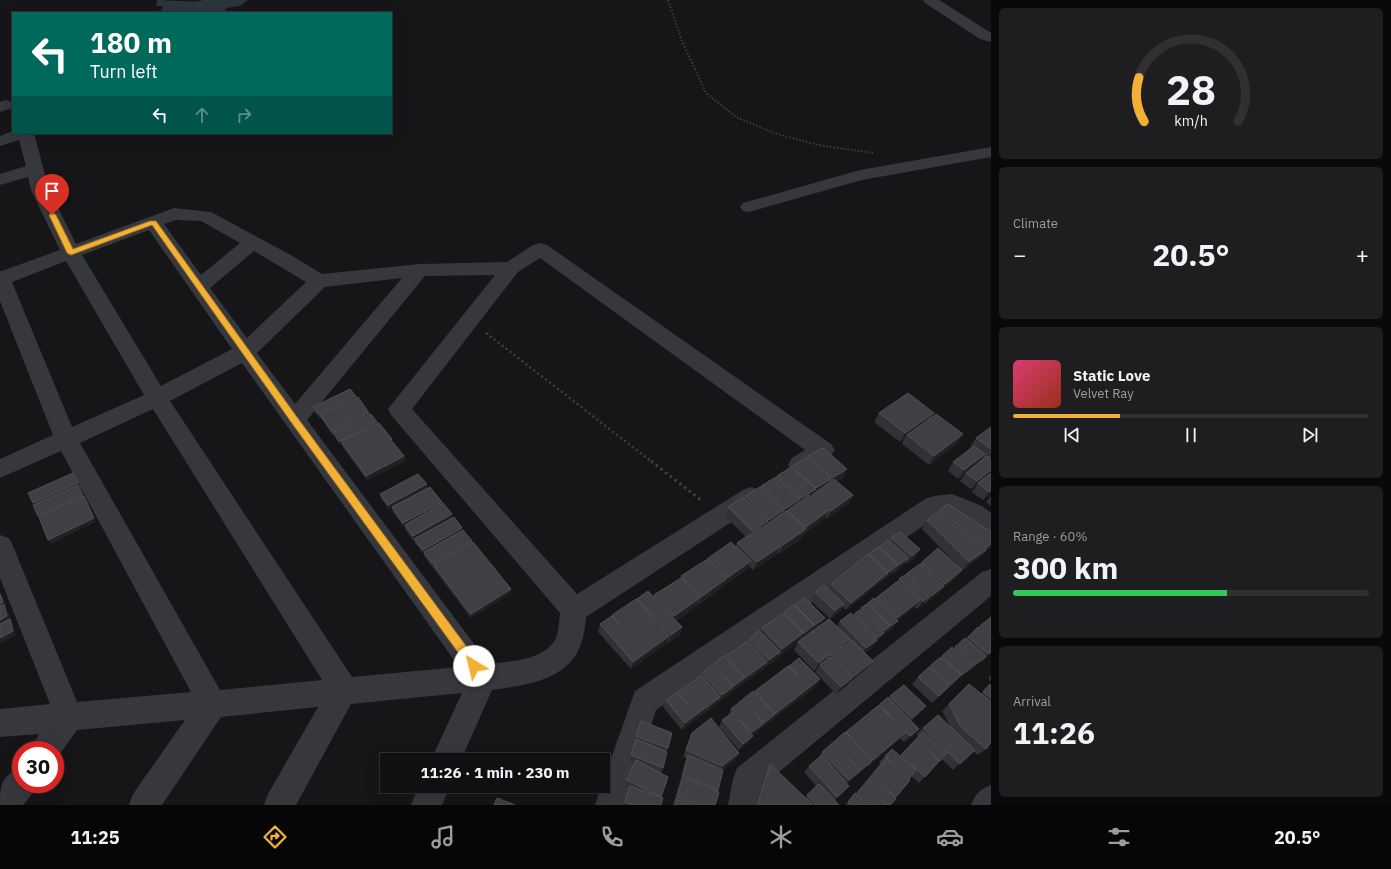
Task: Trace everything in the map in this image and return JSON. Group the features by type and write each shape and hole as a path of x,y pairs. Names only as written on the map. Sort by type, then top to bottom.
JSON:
{"street":[{"path":"930,0 989,39"},
{"path":"0,141 22,134"},
{"path":"25,134 40,190 71,253 157,398 344,690"},
{"path":"749,207 860,175 991,152"},
{"path":"0,180 35,169"},
{"path":"213,704 66,439 0,278 174,214 205,216 282,258 319,281"},
{"path":"153,222 294,420 483,678"},
{"path":"199,287 252,243"},
{"path":"0,723 483,678 530,671 553,661 568,643 574,610 823,450 540,249 511,268 398,409 574,610"},
{"path":"0,469 157,398 246,352 319,281 420,270 511,268"},
{"path":"294,420 420,270"},
{"path":"610,805 645,701 934,506 952,504 973,513 991,527"},
{"path":"0,546 69,717"},
{"path":"743,805 748,779 991,580"},
{"path":"449,753 483,678"},
{"path":"279,805 344,690"},
{"path":"144,805 213,704"},
{"path":"52,741 69,717"},
{"path":"5,805 14,793"},
{"path":"426,805 432,793"},
{"path":"986,805 991,800"}],"path":[{"path":"668,0 682,40 706,93 736,117 774,133 818,145 880,154"},
{"path":"470,321 721,516"}],"shaded area":[{"path":"157,0 248,0 240,6 226,8 225,10 230,12 156,12 162,10 162,6 156,6"}],"building":[{"path":"350,389 356,396 319,414 313,407"},
{"path":"908,393 934,413 905,433 879,413"},
{"path":"358,397 369,413 332,431 320,415"},
{"path":"371,414 377,422 339,441 333,432"},
{"path":"936,414 963,434 934,456 907,435"},
{"path":"379,423 404,456 366,476 341,441"},
{"path":"991,427 991,449 976,438"},
{"path":"974,446 985,454 964,470 953,462"},
{"path":"823,448 847,469 832,478 808,456"},
{"path":"987,456 991,459 991,470 977,481 966,473"},
{"path":"807,457 831,479 816,488 794,469 816,489 801,498 777,476"},
{"path":"73,473 78,483 33,503 28,493"},
{"path":"991,473 991,490 989,492 978,483"},
{"path":"418,474 427,484 388,505 380,494"},
{"path":"776,477 800,499 785,509 761,486"},
{"path":"834,479 853,495 831,511 812,495"},
{"path":"78,485 83,495 38,516 33,505"},
{"path":"430,487 442,502 403,523 392,507"},
{"path":"760,487 784,510 769,520 745,496"},
{"path":"809,495 828,511 806,527 787,511"},
{"path":"84,496 94,518 48,540 39,517"},
{"path":"743,497 768,521 752,531 728,507"},
{"path":"443,503 452,514 413,536 405,525"},
{"path":"948,504 991,532 991,544 986,548 939,510"},
{"path":"786,511 806,529 783,545 763,527"},
{"path":"938,512 986,550 969,562 927,520"},
{"path":"454,517 462,528 423,550 414,539"},
{"path":"761,527 781,546 757,562 737,543"},
{"path":"463,530 472,541 432,563 424,552"},
{"path":"900,532 920,549 912,556 891,538"},
{"path":"888,540 908,558 899,565 879,547"},
{"path":"473,542 511,589 471,614 433,564"},
{"path":"731,542 751,561 727,578 707,559"},
{"path":"878,547 898,565 889,572 869,554"},
{"path":"938,548 962,570 945,584 921,563"},
{"path":"868,554 888,573 851,603 831,584"},
{"path":"706,560 726,579 701,597 681,576"},
{"path":"920,564 944,586 931,596 906,574"},
{"path":"905,575 929,597 923,601 899,579"},
{"path":"681,578 700,598 674,616 654,595"},
{"path":"898,581 920,600 897,618 876,598"},
{"path":"824,585 844,604 835,611 815,592"},
{"path":"648,591 682,627 671,635 637,599"},
{"path":"0,594 3,602 0,604"},
{"path":"805,598 825,618 815,625 795,605"},
{"path":"874,598 898,621 891,626 868,603"},
{"path":"636,599 669,636 633,662 600,624 612,616 620,625 612,615"},
{"path":"4,604 7,616 0,620 0,606"},
{"path":"867,604 890,626 884,631 861,608"},
{"path":"794,605 814,625 804,633 784,612"},
{"path":"860,610 884,633 877,638 854,614"},
{"path":"783,613 803,633 782,649 762,628"},
{"path":"851,613 877,640 866,648 840,621"},
{"path":"991,617 991,636 980,626"},
{"path":"10,619 13,631 0,638 0,624"},
{"path":"829,619 850,639 840,647 841,648 852,640 873,661 853,677 831,655 819,663 798,642"},
{"path":"978,627 991,638 991,652 988,654 968,637"},
{"path":"759,631 780,652 769,660 749,639"},
{"path":"965,638 986,656 975,665 955,647"},
{"path":"748,641 767,662 745,678 726,656"},
{"path":"952,647 973,665 962,675 942,656"},
{"path":"724,656 744,678 734,686 724,677 733,687 722,695 702,673"},
{"path":"830,657 852,678 841,687 820,665"},
{"path":"941,657 961,675 950,685 930,666"},
{"path":"799,658 820,679 775,714 755,691 788,666 798,676 789,666"},
{"path":"929,667 949,686 939,696 918,677"},
{"path":"701,675 720,697 710,705 691,683"},
{"path":"689,684 708,706 685,723 666,700 677,693 689,706 678,692"},
{"path":"969,684 991,702 991,742 986,749 961,727 949,704"},
{"path":"990,684 991,685 991,698 983,692"},
{"path":"904,685 926,706 912,718 890,696"},
{"path":"753,691 775,714 764,723 755,713 763,724 752,732 739,719 753,736 743,744 722,720 734,712 731,709"},
{"path":"888,697 919,729 910,736 906,732 873,760 846,732 879,705 894,720 880,704"},
{"path":"938,715 975,750 960,764 923,728"},
{"path":"711,718 739,753 722,766 686,750 692,733"},
{"path":"641,721 672,733 668,748 636,736"},
{"path":"845,732 872,761 861,770 847,757 860,771 849,780 822,752"},
{"path":"923,732 947,753 940,761 928,750 939,761 925,777 901,755"},
{"path":"636,739 667,752 663,768 631,755"},
{"path":"892,749 916,770 896,797 886,789 896,799 890,805 887,805 878,797 886,805 870,805 857,793 886,758 892,763 885,756"},
{"path":"688,755 723,770 718,790 683,775"},
{"path":"822,755 849,786 837,797 809,766"},
{"path":"636,760 668,777 661,797 627,780"},
{"path":"770,764 813,805 757,805"},
{"path":"683,777 719,792 715,805 696,805 677,797"},
{"path":"819,784 839,805 816,805 807,795"},
{"path":"630,786 663,798 661,805 632,805 625,802"},
{"path":"855,793 867,805 851,805 848,802"},
{"path":"497,798 515,805 494,805"},
{"path":"676,799 691,805 675,805"}],"route":[{"path":"52,215 71,253 153,222 294,420 474,666"}]}
